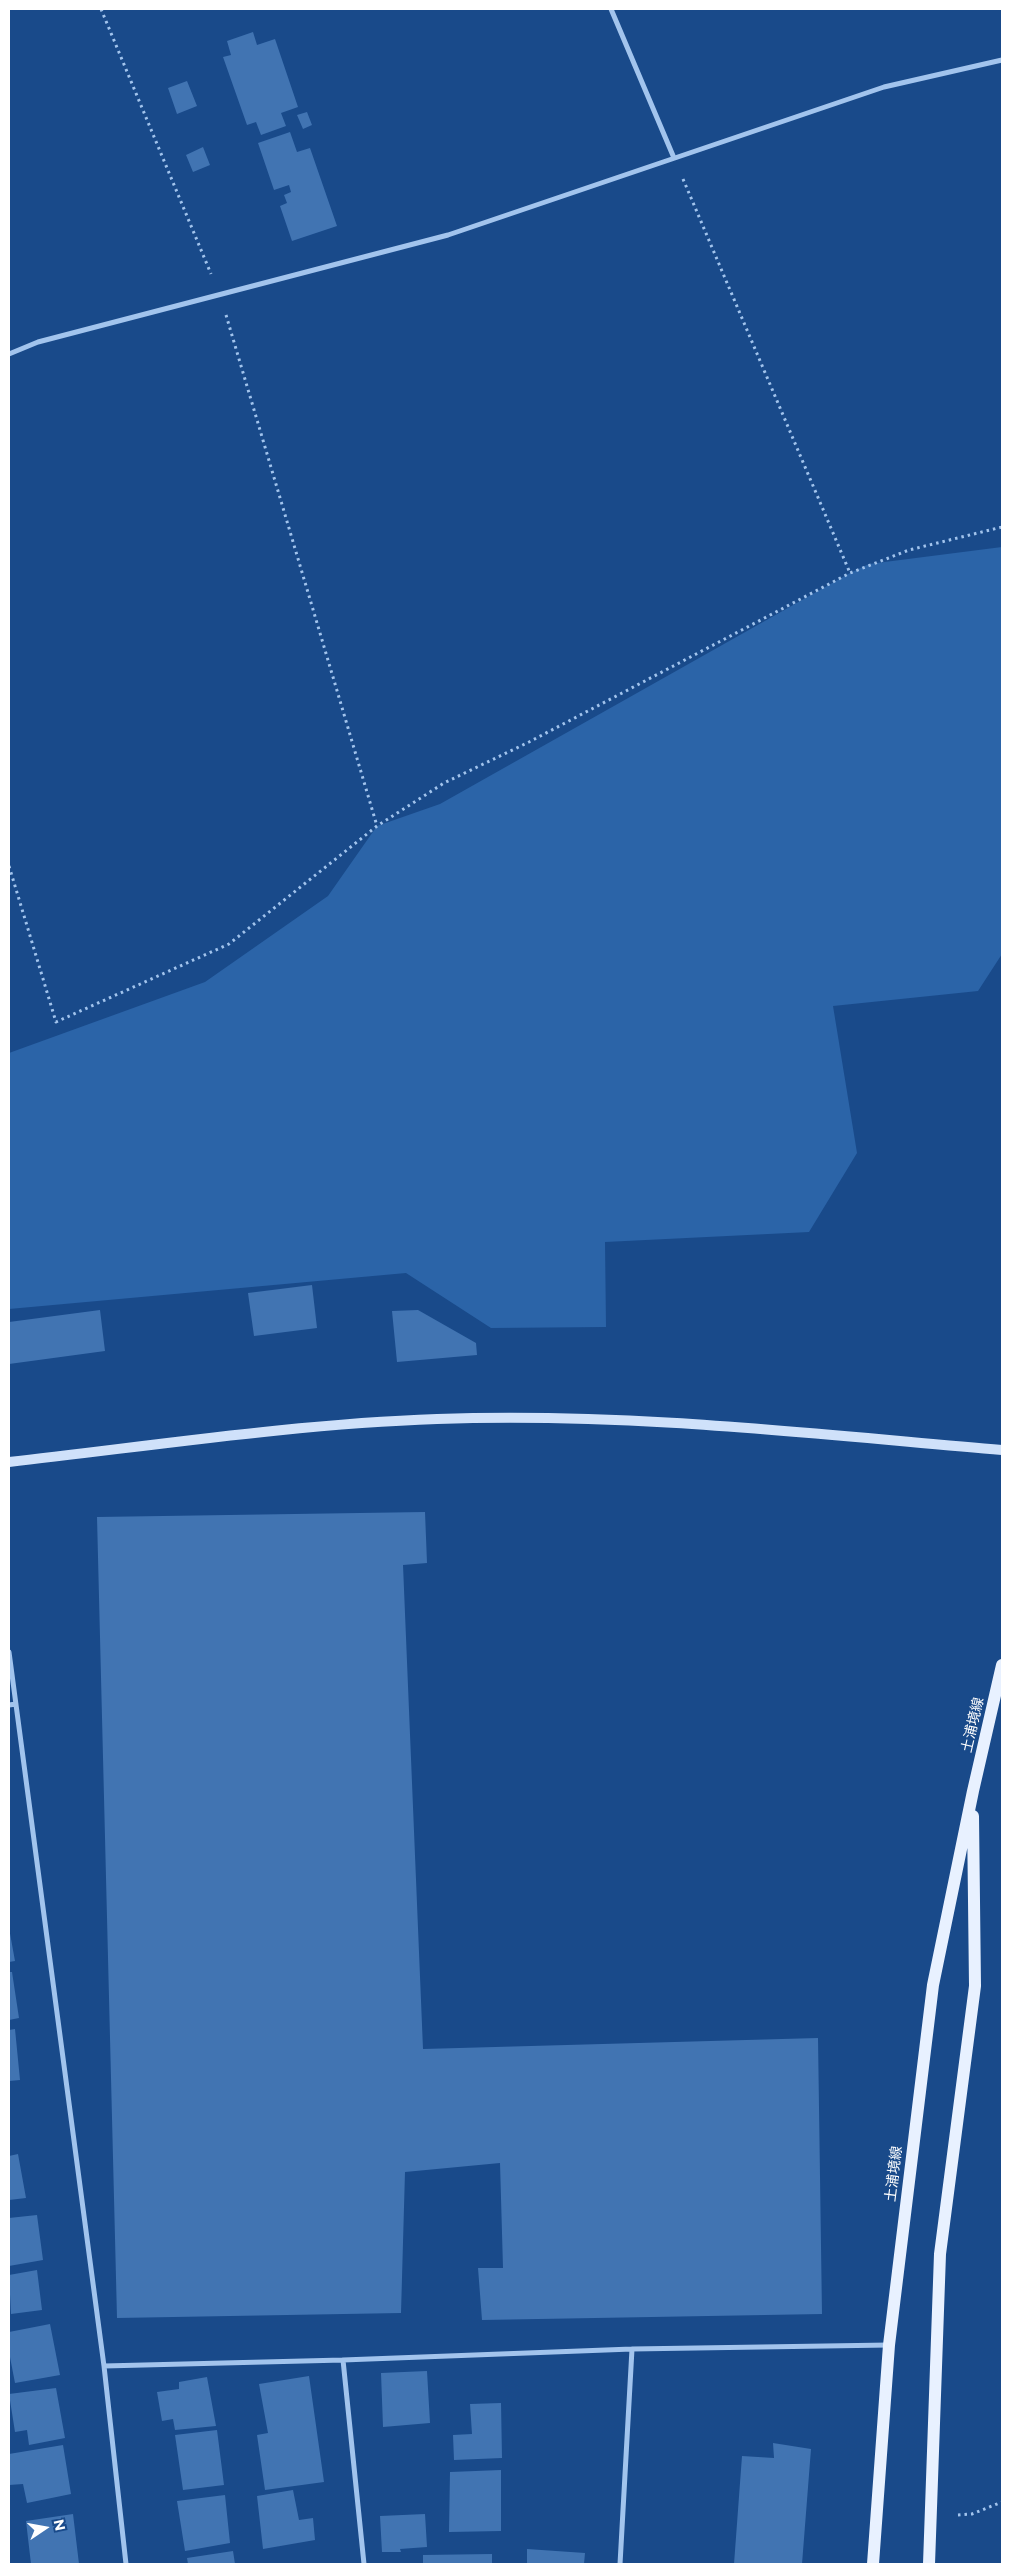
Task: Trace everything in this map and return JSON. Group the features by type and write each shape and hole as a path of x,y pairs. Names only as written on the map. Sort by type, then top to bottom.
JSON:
{"main road":[{"name":"土浦境線","path":"873,2564 889,2344 933,1985 973,1791 1002,1665"},
{"name":"土浦境線","path":"929,2564 940,2254 975,1986 973,1791"}],"street":[{"path":"611,9 674,158"},
{"path":"9,354 38,342 448,235 884,87 1002,60"},
{"path":"9,1462 342,1423 450,1419 583,1418 701,1423 1002,1450"},
{"path":"9,1652 104,2366 126,2564"},
{"path":"9,1705 16,1704"},
{"path":"104,2366 343,2360 632,2349 889,2344"},
{"path":"620,2564 632,2349"},
{"path":"343,2360 364,2564"}],"path":[{"path":"101,9 220,295 377,826"},
{"path":"674,158 850,573"},
{"path":"9,866 56,1022 229,944 377,826 444,783 529,742 850,573 908,550 1002,527"}],"shaded area":[{"path":"1002,547 1002,954 978,991 833,1006 857,1153 809,1232 605,1242 606,1327 491,1328 406,1273 9,1309 9,1053 205,982 328,896 377,826 440,804 850,573 869,564"}],"building":[{"path":"253,32 257,45 275,39 298,107 281,113 286,126 261,135 256,122 247,125 223,57 231,55 227,41"},
{"path":"187,81 197,106 177,114 168,88"},
{"path":"307,112 312,125 303,129 297,115"},
{"path":"290,132 297,152 310,148 337,226 292,241 280,206 287,203 284,195 291,192 289,185 274,190 258,143"},
{"path":"203,147 210,165 193,172 186,155"},
{"path":"312,1285 317,1328 254,1336 248,1293"},
{"path":"100,1310 105,1351 9,1364 9,1322"},
{"path":"418,1310 476,1343 477,1355 397,1362 392,1311"},
{"path":"425,1512 427,1563 403,1565 423,2049 818,2038 822,2314 482,2320 478,2268 503,2268 500,2163 405,2172 401,2313 117,2318 97,1517"},
{"path":"9,1928 15,1961 9,1962"},
{"path":"9,1972 12,1972 19,2018 9,2020"},
{"path":"15,2029 20,2080 9,2081 9,2030"},
{"path":"18,2154 26,2198 9,2200 9,2156"},
{"path":"37,2215 43,2260 9,2266 9,2218"},
{"path":"37,2270 42,2310 11,2314 9,2275"},
{"path":"50,2324 60,2375 15,2383 9,2352 9,2332"},
{"path":"427,2371 430,2423 383,2427 381,2373"},
{"path":"309,2376 324,2482 265,2490 257,2435 268,2433 259,2384"},
{"path":"207,2377 216,2426 175,2430 173,2419 162,2421 157,2392 179,2389 179,2382"},
{"path":"56,2388 65,2438 29,2445 27,2430 15,2432 9,2394"},
{"path":"501,2403 502,2458 454,2460 453,2435 472,2434 470,2404"},
{"path":"217,2430 224,2485 183,2490 175,2435"},
{"path":"773,2443 811,2449 802,2564 734,2564 742,2456 774,2458"},
{"path":"63,2445 71,2494 27,2503 23,2484 9,2485 9,2454"},
{"path":"501,2470 501,2531 449,2532 450,2472"},
{"path":"293,2490 299,2520 313,2518 315,2540 263,2549 257,2496"},
{"path":"225,2495 230,2543 185,2551 177,2501"},
{"path":"73,2514 79,2564 31,2564 26,2521"},
{"path":"425,2514 427,2547 400,2549 401,2552 382,2552 380,2516"},
{"path":"527,2549 585,2553 584,2564 527,2564"},
{"path":"233,2551 235,2564 188,2564 187,2558"},
{"path":"492,2554 492,2564 423,2564 423,2555"}]}
